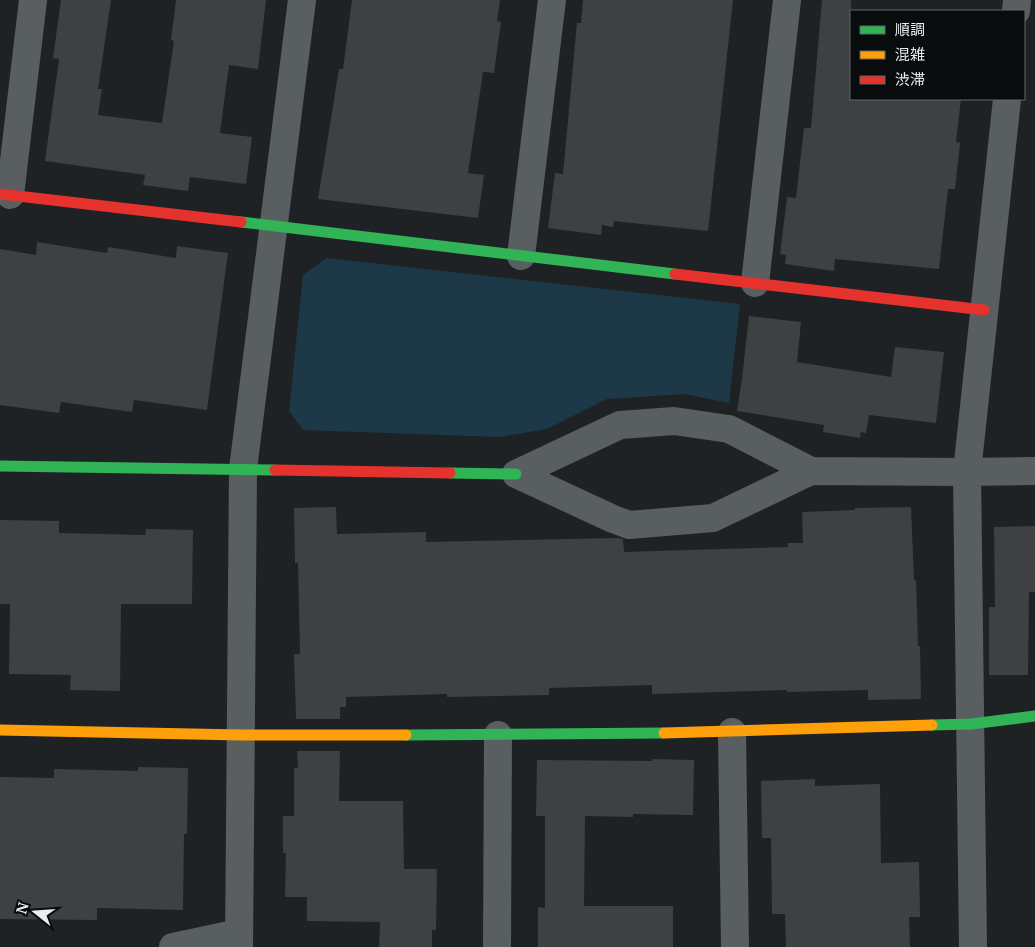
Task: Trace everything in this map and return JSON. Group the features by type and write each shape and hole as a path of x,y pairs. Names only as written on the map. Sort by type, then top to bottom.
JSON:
{"street":[{"path":"33,0 5,195 984,310"},
{"path":"173,947 239,940 243,469 302,0"},
{"path":"521,256 552,0"},
{"path":"755,283 787,0"},
{"path":"973,947 967,472 1007,100"},
{"path":"516,474 620,425 674,421 729,429 811,471"},
{"path":"0,466 516,474 612,519 630,525 714,518 811,471 1035,471"},
{"path":"0,730 240,735 498,736 732,732 971,724 1035,716"},
{"path":"732,732 735,947"},
{"path":"497,947 498,736"}],"shaded area":[{"path":"327,258 740,304 729,403 685,394 607,399 547,429 499,437 303,430 289,411 303,275"}],"building":[{"path":"61,0 111,0 98,89 102,89 98,115 162,123 174,41 171,40 176,0 266,0 258,69 229,65 220,133 252,137 246,184 190,177 188,191 143,185 145,175 45,161 59,59 53,58"},
{"path":"352,0 500,0 497,21 501,22 494,73 483,72 468,173 484,175 478,218 318,199 339,69 343,69"},
{"path":"583,0 733,0 708,231 614,221 613,227 602,225 601,235 548,228 555,173 563,174 577,23 581,23"},
{"path":"822,0 851,0 850,100 961,100 956,142 960,143 955,189 948,189 939,269 835,259 834,271 785,264 786,255 780,254 787,197 796,198 804,128 811,128"},
{"path":"37,242 107,253 108,247 176,258 177,246 228,253 207,410 134,400 132,412 61,402 59,413 0,405 0,249 36,255"},
{"path":"749,316 801,322 797,362 891,377 895,347 944,352 936,423 869,415 866,433 861,432 860,438 823,432 824,425 737,411"},
{"path":"336,507 337,534 426,532 426,542 618,538 623,539 624,552 788,547 788,543 803,543 802,512 855,510 855,508 911,507 918,646 920,646 921,699 868,700 868,690 652,694 652,685 549,688 549,695 447,697 447,694 346,697 346,707 340,707 340,719 296,719 294,654 300,654 298,563 295,563 294,508"},
{"path":"0,520 59,521 59,533 145,535 146,529 193,530 192,604 121,604 120,691 70,690 71,675 9,674 10,604 0,604"},
{"path":"1035,526 1035,592 1029,592 1028,675 989,675 989,607 995,607 994,527"},
{"path":"297,751 340,751 339,801 403,801 404,869 437,869 436,930 432,930 432,947 379,947 380,922 307,921 307,897 285,897 286,853 283,853 283,816 294,816 294,768 298,768"},
{"path":"652,759 694,760 693,815 633,814 633,817 585,816 584,906 673,906 673,947 538,947 538,907 545,908 545,816 536,816 537,760 652,761"},
{"path":"138,767 188,768 187,834 184,834 183,910 97,908 97,920 0,919 0,777 54,778 54,769 138,771"},
{"path":"815,779 815,786 880,784 881,863 919,862 920,917 909,917 910,947 786,947 785,914 772,914 771,838 762,838 761,781"}],"traffic: fast":[{"path":"241,222 675,274"},
{"path":"0,466 275,470"},
{"path":"450,473 516,474"},
{"path":"932,725 971,724 1035,716"},
{"path":"406,735 664,733"}],"traffic: slow":[{"path":"664,733 932,725"},
{"path":"0,730 240,735 406,735"}],"traffic: jam":[{"path":"0,194 241,222"},
{"path":"675,274 984,310"},
{"path":"275,470 450,473"}]}
